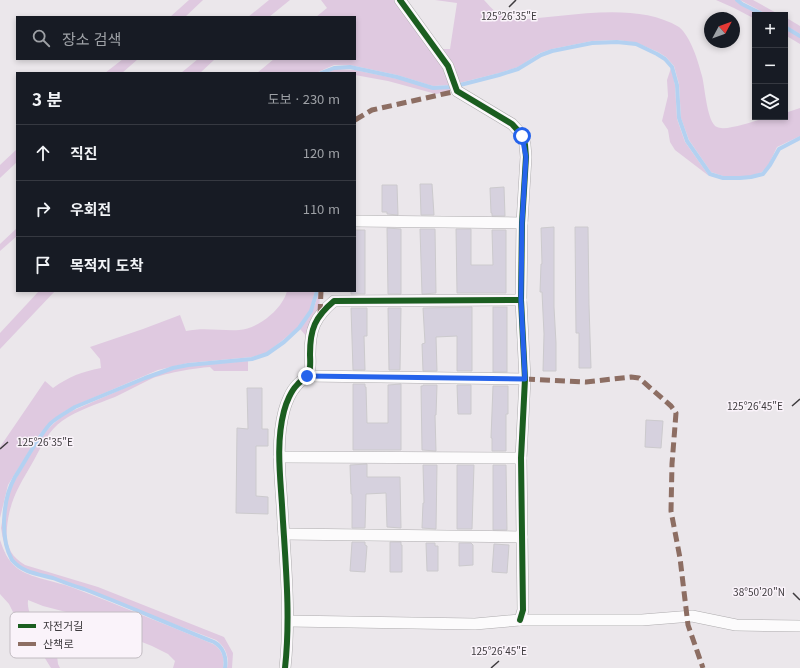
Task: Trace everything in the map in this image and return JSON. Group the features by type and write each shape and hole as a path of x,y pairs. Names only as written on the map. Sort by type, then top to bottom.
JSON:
{"street":[{"path":"400,0 448,66 457,91 512,124 522,136 526,157 522,223 521,300 525,379 521,458 523,610 520,620"},
{"path":"356,221 522,223"},
{"path":"284,668 288,621 279,457 281,427 288,400 296,386 307,376 310,370 311,331 320,314 334,301 521,300"},
{"path":"307,376 525,379"},
{"path":"279,457 521,458"},
{"path":"284,534 522,537"},
{"path":"288,621 475,624 520,620 642,620 692,616 736,625 771,627 800,626"}],"shaded area":[{"path":"189,0 203,0 186,16 171,16"},
{"path":"269,0 290,0 270,16 249,16"},
{"path":"321,0 397,0 445,66 451,85 433,86 397,75 350,65 334,65 318,72 258,72 273,60 356,60 356,16 317,16 327,8"},
{"path":"435,0 484,0 500,15 513,20 576,14 620,12 641,14 661,19 679,27 687,37 696,57 702,76 711,119 717,127 728,128 760,120 788,120 788,112 800,108 800,136 777,147 769,164 762,172 751,176 723,176 711,172 689,140 681,118 679,84 674,66 666,57 658,52 637,43 618,40 592,41 552,49 540,53 518,67 459,83 441,49 450,49 457,3"},
{"path":"716,0 735,0 755,12 752,12 752,17"},
{"path":"740,0 753,0 775,12 762,12"},
{"path":"788,19 800,26 800,34 788,27"},
{"path":"788,30 800,37 800,44 788,37"},
{"path":"122,60 137,60 123,72 106,72"},
{"path":"197,60 214,60 201,72 182,72"},
{"path":"671,68 675,85 677,119 685,142 709,176 675,150 670,142 668,130 662,121 668,96 667,80"},
{"path":"336,69 355,70 398,79 433,89 454,87 455,90 436,94 388,81 356,75 356,72 328,72"},
{"path":"16,150 16,163 0,178 0,165"},
{"path":"16,229 16,237 0,251 0,244"},
{"path":"38,292 54,292 0,349 0,333"},
{"path":"287,292 315,292 310,310 298,327 266,353 252,357 188,363 158,370 74,406 50,422 39,435 8,485 0,518 0,447 45,381 53,388 76,375 101,368 100,359 90,347 180,315 186,331 199,329 239,330 251,327 258,324 274,312 279,307"},
{"path":"318,292 320,292 319,314 308,338 300,329 314,306"},
{"path":"248,361 248,371 214,371 210,367 181,371 153,378 115,397 81,410 62,421 53,429 46,439 16,492 8,517 7,527 8,545 12,554 20,562 25,565 98,587 224,637 233,653 232,668 227,668 228,660 226,652 222,645 216,640 76,585 25,569 14,561 6,549 1,528 11,487 41,437 52,425 65,414 159,373 188,366"},
{"path":"0,540 8,559 22,571 36,577 71,587 135,612 66,612 43,606 28,600 30,612 13,612 9,604 0,594"},
{"path":"142,615 213,644 219,648 222,654 224,661 223,668 173,668 175,661 168,654 142,642"},
{"path":"45,658 57,658 60,668 51,668"}],"building":[{"path":"420,184 432,184 434,215 421,215"},
{"path":"382,185 397,185 398,215 382,212"},
{"path":"504,187 505,216 492,216 490,188"},
{"path":"554,227 556,371 543,371 544,334 542,292 540,292 542,264 541,228"},
{"path":"575,227 588,227 591,368 579,368 579,333 576,333"},
{"path":"387,228 401,229 401,294 388,294"},
{"path":"420,229 435,229 436,293 422,294"},
{"path":"456,229 471,229 471,265 493,265 492,230 506,230 506,293 457,293"},
{"path":"356,230 365,230 365,294 351,294 351,292 356,292"},
{"path":"472,307 472,371 457,371 457,336 436,337 437,371 423,371 422,344 425,343 423,308"},
{"path":"493,307 507,307 507,372 493,372"},
{"path":"351,308 367,308 367,336 364,336 365,370 353,370"},
{"path":"388,308 401,308 400,370 389,370"},
{"path":"353,384 365,384 367,423 388,423 388,385 401,384 401,450 353,450"},
{"path":"437,385 435,415 436,451 422,450 421,386"},
{"path":"457,385 471,385 471,414 458,414"},
{"path":"493,386 508,386 506,451 492,451"},
{"path":"247,388 262,388 262,429 268,429 268,446 256,446 256,496 268,497 268,514 236,513 237,428 248,429"},
{"path":"646,420 663,421 661,448 645,447"},
{"path":"367,464 367,477 400,477 401,528 387,527 386,493 366,494 365,528 352,528 350,465"},
{"path":"423,465 437,465 436,529 422,528 424,503"},
{"path":"457,465 474,465 472,529 457,529"},
{"path":"493,465 506,465 507,530 493,530"},
{"path":"352,542 365,542 365,545 367,546 365,572 350,571"},
{"path":"390,542 401,542 402,572 390,572"},
{"path":"426,543 435,543 435,546 438,546 438,571 427,571"},
{"path":"459,543 471,543 473,545 473,565 459,566"},
{"path":"494,544 509,545 507,573 492,572"}],"waterway":[{"path":"737,0 758,12"},
{"path":"788,29 800,36"},
{"path":"460,85 518,69 541,55 552,51 592,43 617,42 636,44 665,59 672,67 677,85 679,118 687,141 710,174 723,178 751,177 763,174 779,149 800,138"},
{"path":"324,72 334,68 350,67 397,77 433,88 451,87"},
{"path":"140,612 84,589 21,568 12,560 8,551 4,531 4,519 7,497 15,477 36,443 50,424 75,407 173,368 188,365 252,359 267,354 284,342 299,328 311,311 317,292"},
{"path":"142,613 217,644 224,653 225,668"}],"marked path":[{"path":"356,119 372,110 457,91"},
{"path":"320,314 321,292"},
{"path":"525,379 586,382 631,377 639,378 671,406 676,413 672,464 671,511 680,558 688,625 703,668"}],"cycle path":[{"path":"400,0 448,66 457,91 512,124 523,136 525,145 526,157 522,223 521,300 525,379 521,458 523,610 520,620"},
{"path":"285,668 287,648 287,607 279,446 280,434 284,411 289,397 309,372 311,337 318,318 334,301 521,300"}],"route":[{"path":"307,376 525,379 521,300 522,223 526,157 525,145 522,136"}]}
